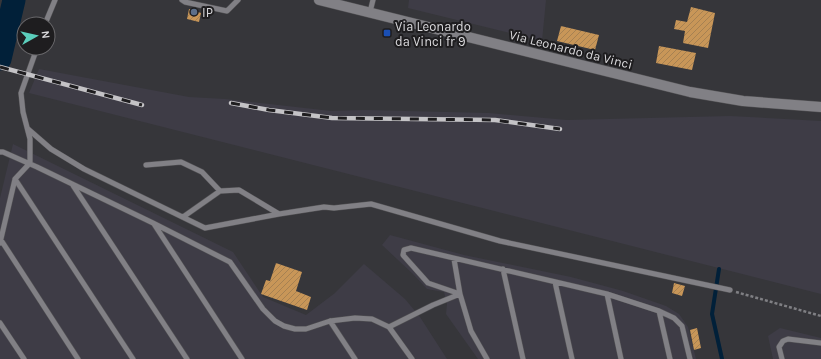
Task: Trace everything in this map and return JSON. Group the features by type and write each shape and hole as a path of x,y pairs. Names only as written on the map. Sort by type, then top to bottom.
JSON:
{"main road":[{"name":"Via Leonardo da Vinci","path":"319,0 702,94 743,101 821,107"}],"lane":[{"path":"48,16 55,0"},
{"path":"182,0 185,2 227,11 238,0"},
{"path":"370,12 373,0"},
{"path":"34,56 21,93 23,112 30,139 30,163 15,180 0,241 78,359"},
{"path":"28,129 50,149 84,169 205,228 324,207 334,208 371,204 500,241 730,290"},
{"path":"2,152 30,163 230,262 263,309 275,321 284,326 295,329 306,329 330,321 366,318 377,321 389,327 412,359"},
{"path":"146,165 181,162 202,172 220,191"},
{"path":"15,180 133,359"},
{"path":"71,183 187,359"},
{"path":"183,218 220,191 239,190 279,214"},
{"path":"152,223 242,359"},
{"path":"460,294 428,283 403,255 404,250 411,248 503,269 607,294 659,311 674,318 682,326 690,359"},
{"path":"454,259 460,294 471,331 487,359"},
{"path":"503,269 523,359"},
{"path":"556,282 572,359"},
{"path":"389,327 433,305 460,294"},
{"path":"607,294 621,359"},
{"path":"659,311 670,359"},
{"path":"330,321 355,359"},
{"path":"0,323 24,359"},
{"path":"782,359 779,347 783,341 788,339 821,343"}],"path":[{"path":"730,290 821,316"}],"shaded area":[{"path":"409,0 546,0 542,41 408,8"},
{"path":"39,69 189,97 225,99 331,111 365,110 489,113 567,120 730,116 821,121 821,294 29,93"},
{"path":"13,144 233,252 263,297 306,315 335,293 364,264 405,299 420,317 447,359 0,359 0,198"},
{"path":"390,235 464,255 571,277 623,291 666,306 679,314 688,327 696,359 478,359 446,314 447,304 444,292 427,289 382,245"},
{"path":"780,328 821,338 821,359 773,359 768,336"}],"building":[{"path":"691,7 715,13 708,48 683,43 685,31 674,29 676,20 687,22"},
{"path":"189,9 201,13 199,22 187,19"},
{"path":"561,26 599,35 595,50 557,41"},
{"path":"659,46 696,53 692,70 656,63"},
{"path":"276,263 302,272 296,291 311,297 307,310 261,294 266,280 270,281"},
{"path":"674,283 685,286 682,296 672,293"},
{"path":"697,328 701,348 694,350 690,330"}],"waterway":[{"path":"0,59 14,0"},
{"path":"719,269 712,314 722,359"}],"railway":[{"path":"0,67 142,105"},
{"path":"231,103 269,110 332,118 495,120 560,129"}],"place":[{"name":"IP","path":"194,12"},
{"name":"Via Leonardo da Vinci fr 9","path":"387,33"}]}
